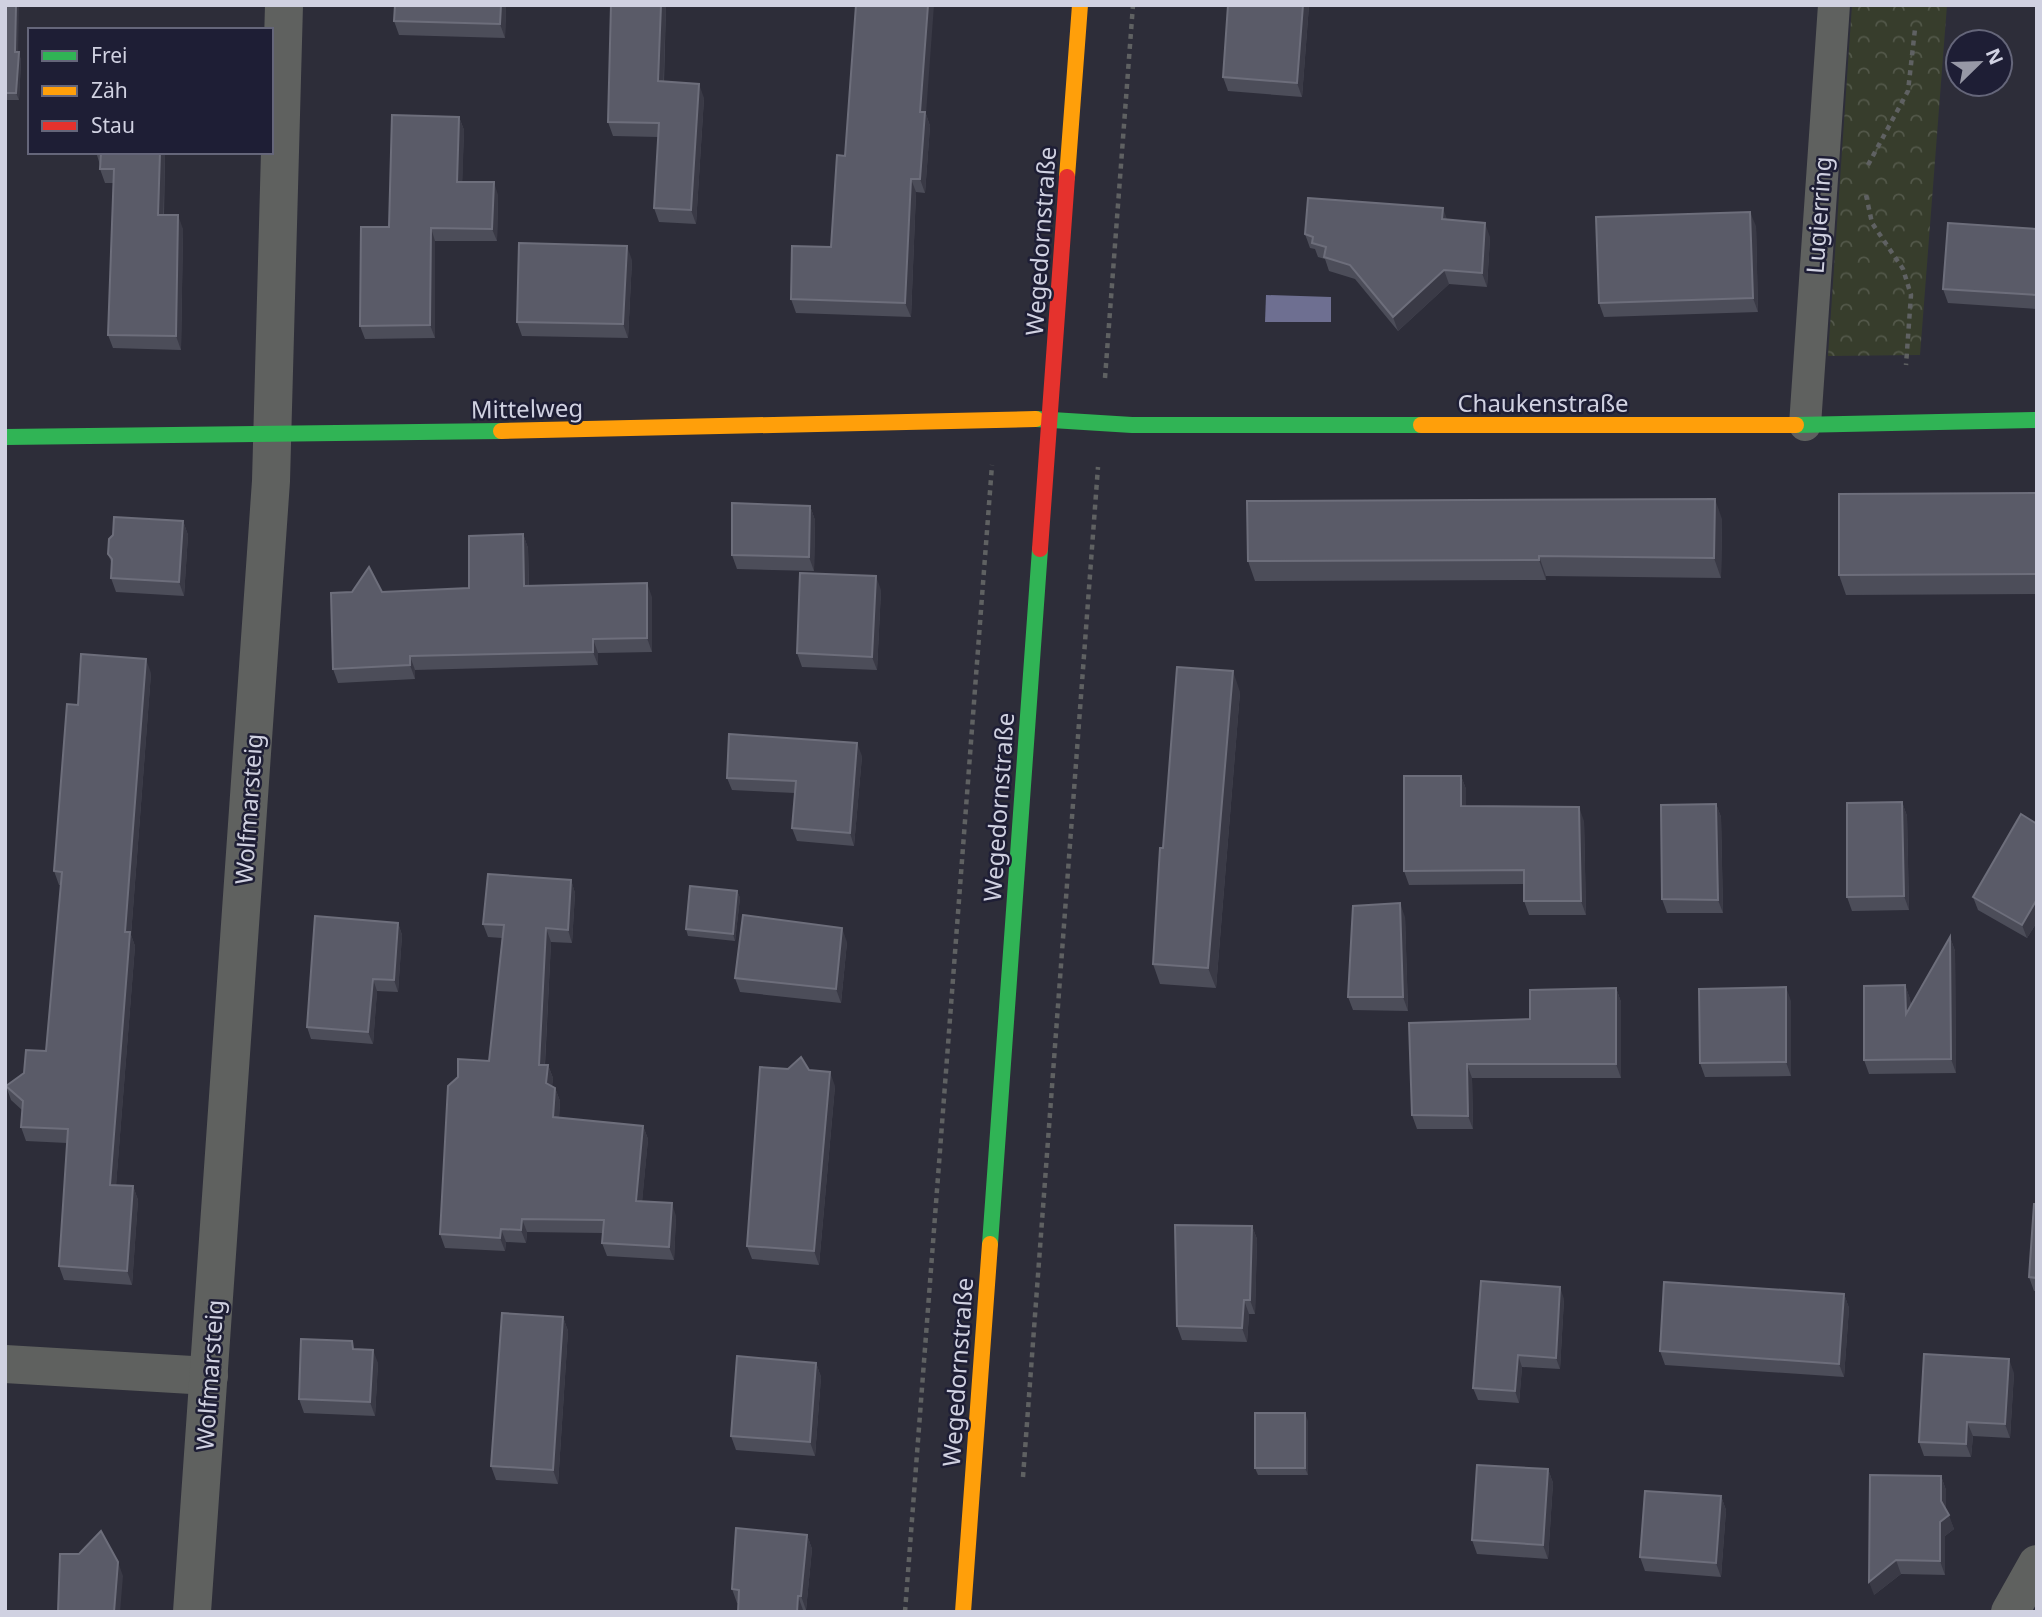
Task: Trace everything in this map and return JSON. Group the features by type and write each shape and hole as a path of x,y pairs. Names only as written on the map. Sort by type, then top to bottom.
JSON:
{"street":[{"name":"Wolfmarsteig","path":"192,1612 272,436 284,5"},
{"name":"Wegedornstraße","path":"963,1612 1080,5"},
{"name":"Mittelweg","path":"5,437 272,436 1049,419"},
{"name":"Chaukenstraße","path":"1049,419 1132,425 1805,425 2037,420"},
{"path":"5,1364 209,1376"},
{"path":"2010,1612 2037,1564"}],"lane":[{"name":"Lugierring","path":"1805,425 1834,5"}],"path":[{"path":"1105,382 1133,5"},
{"path":"1867,175 1878,143 1908,92 1915,29"},
{"path":"1867,185 1872,223 1903,269 1910,295 1906,365"},
{"path":"905,1612 989,489 994,455"},
{"path":"1022,1488 1099,461"}],"green space":[{"path":"1852,5 1947,5 1920,355 1828,356"}],"water":[{"path":"1266,295 1331,297 1331,322 1265,322"}],"building":[{"path":"5,5 16,5 15,52 19,52 16,93 5,93"},
{"path":"395,5 501,5 500,24 394,21"},
{"path":"611,5 661,5 658,81 699,84 691,210 654,208 659,123 608,122"},
{"path":"856,5 928,5 920,112 925,112 920,179 911,179 905,303 791,299 792,246 831,247 837,155 845,156"},
{"path":"1228,5 1303,5 1297,83 1223,77"},
{"path":"392,115 459,117 457,182 494,182 492,229 431,228 430,325 360,326 361,227 389,227"},
{"path":"101,154 160,154 158,215 178,215 176,336 108,335 114,169 100,169"},
{"path":"1308,198 1443,208 1442,219 1485,223 1482,273 1444,270 1393,317 1350,265 1324,257 1326,247 1312,243 1313,237 1305,234"},
{"path":"1750,212 1753,298 1599,303 1596,217"},
{"path":"1948,223 2037,229 2037,295 1943,289"},
{"path":"519,243 627,246 623,324 517,322"},
{"path":"2037,493 2037,574 1839,575 1839,494"},
{"path":"1715,499 1714,558 1539,556 1539,560 1248,561 1247,501"},
{"path":"732,503 810,506 809,557 732,555"},
{"path":"114,517 183,521 179,582 111,578 112,559 108,554"},
{"path":"523,534 524,586 647,583 647,638 593,639 593,652 410,656 410,665 333,669 331,593 352,592 369,567 382,592 469,588 469,536"},
{"path":"800,573 876,576 872,657 797,653"},
{"path":"81,654 146,659 125,932 130,932 110,1185 133,1186 127,1271 59,1266 68,1129 21,1127 23,1101 6,1086 24,1073 26,1050 46,1051 62,872 54,871 67,704 78,705"},
{"path":"1177,667 1233,671 1208,968 1153,964 1160,848 1163,848"},
{"path":"729,734 857,743 850,833 792,828 796,781 727,778"},
{"path":"1404,776 1461,776 1461,806 1579,807 1581,901 1524,901 1524,870 1404,871"},
{"path":"1902,802 1904,896 1847,897 1847,803"},
{"path":"1716,804 1718,900 1662,899 1661,805"},
{"path":"2021,814 2037,824 2037,899 2022,925 1973,897"},
{"path":"488,874 571,880 568,930 546,928 539,1065 548,1065 546,1083 555,1088 553,1117 643,1126 636,1201 672,1203 669,1247 602,1243 604,1220 522,1219 521,1230 501,1229 500,1238 440,1234 448,1086 458,1077 458,1059 489,1061 504,925 483,924"},
{"path":"690,886 737,891 733,934 686,929"},
{"path":"1400,903 1403,997 1348,997 1353,906"},
{"path":"743,915 842,928 836,989 735,978"},
{"path":"315,916 398,923 394,980 373,979 368,1032 307,1027"},
{"path":"1950,937 1951,1059 1864,1060 1864,986 1905,985 1906,1014"},
{"path":"1786,987 1786,1062 1700,1063 1699,989"},
{"path":"1616,988 1616,1064 1467,1064 1468,1116 1412,1115 1409,1023 1530,1019 1530,990"},
{"path":"801,1057 809,1070 830,1072 814,1251 747,1246 760,1067 788,1069"},
{"path":"2034,1204 2037,1204 2037,1278 2029,1277"},
{"path":"1175,1225 1252,1226 1250,1300 1244,1300 1242,1328 1177,1326"},
{"path":"1481,1281 1560,1287 1556,1358 1518,1355 1515,1391 1473,1388"},
{"path":"1664,1282 1844,1294 1839,1364 1660,1351"},
{"path":"502,1313 563,1317 553,1470 491,1466"},
{"path":"301,1339 352,1341 353,1349 373,1350 370,1402 299,1399"},
{"path":"1924,1354 2009,1359 2005,1424 1967,1422 1966,1444 1919,1442"},
{"path":"737,1356 816,1363 810,1442 731,1436"},
{"path":"1255,1413 1305,1413 1305,1468 1255,1468"},
{"path":"1477,1465 1548,1469 1543,1545 1472,1540"},
{"path":"1870,1475 1941,1476 1941,1501 1949,1515 1940,1522 1940,1561 1896,1560 1869,1582"},
{"path":"1645,1491 1721,1496 1716,1563 1640,1557"},
{"path":"736,1528 807,1535 797,1612 738,1612 739,1590 732,1589"},
{"path":"101,1531 118,1562 114,1612 58,1612 60,1554 79,1554"}],"traffic: fast":[{"path":"1036,419 1132,425 1421,425"},
{"path":"1796,425 2037,420"},
{"path":"5,437 501,431"},
{"path":"990,1244 1040,549"}],"traffic: slow":[{"path":"1067,177 1080,5"},
{"path":"501,431 1036,419"},
{"path":"1421,425 1796,425"},
{"path":"963,1612 990,1244"}],"traffic: jam":[{"path":"1040,549 1067,177"}]}
